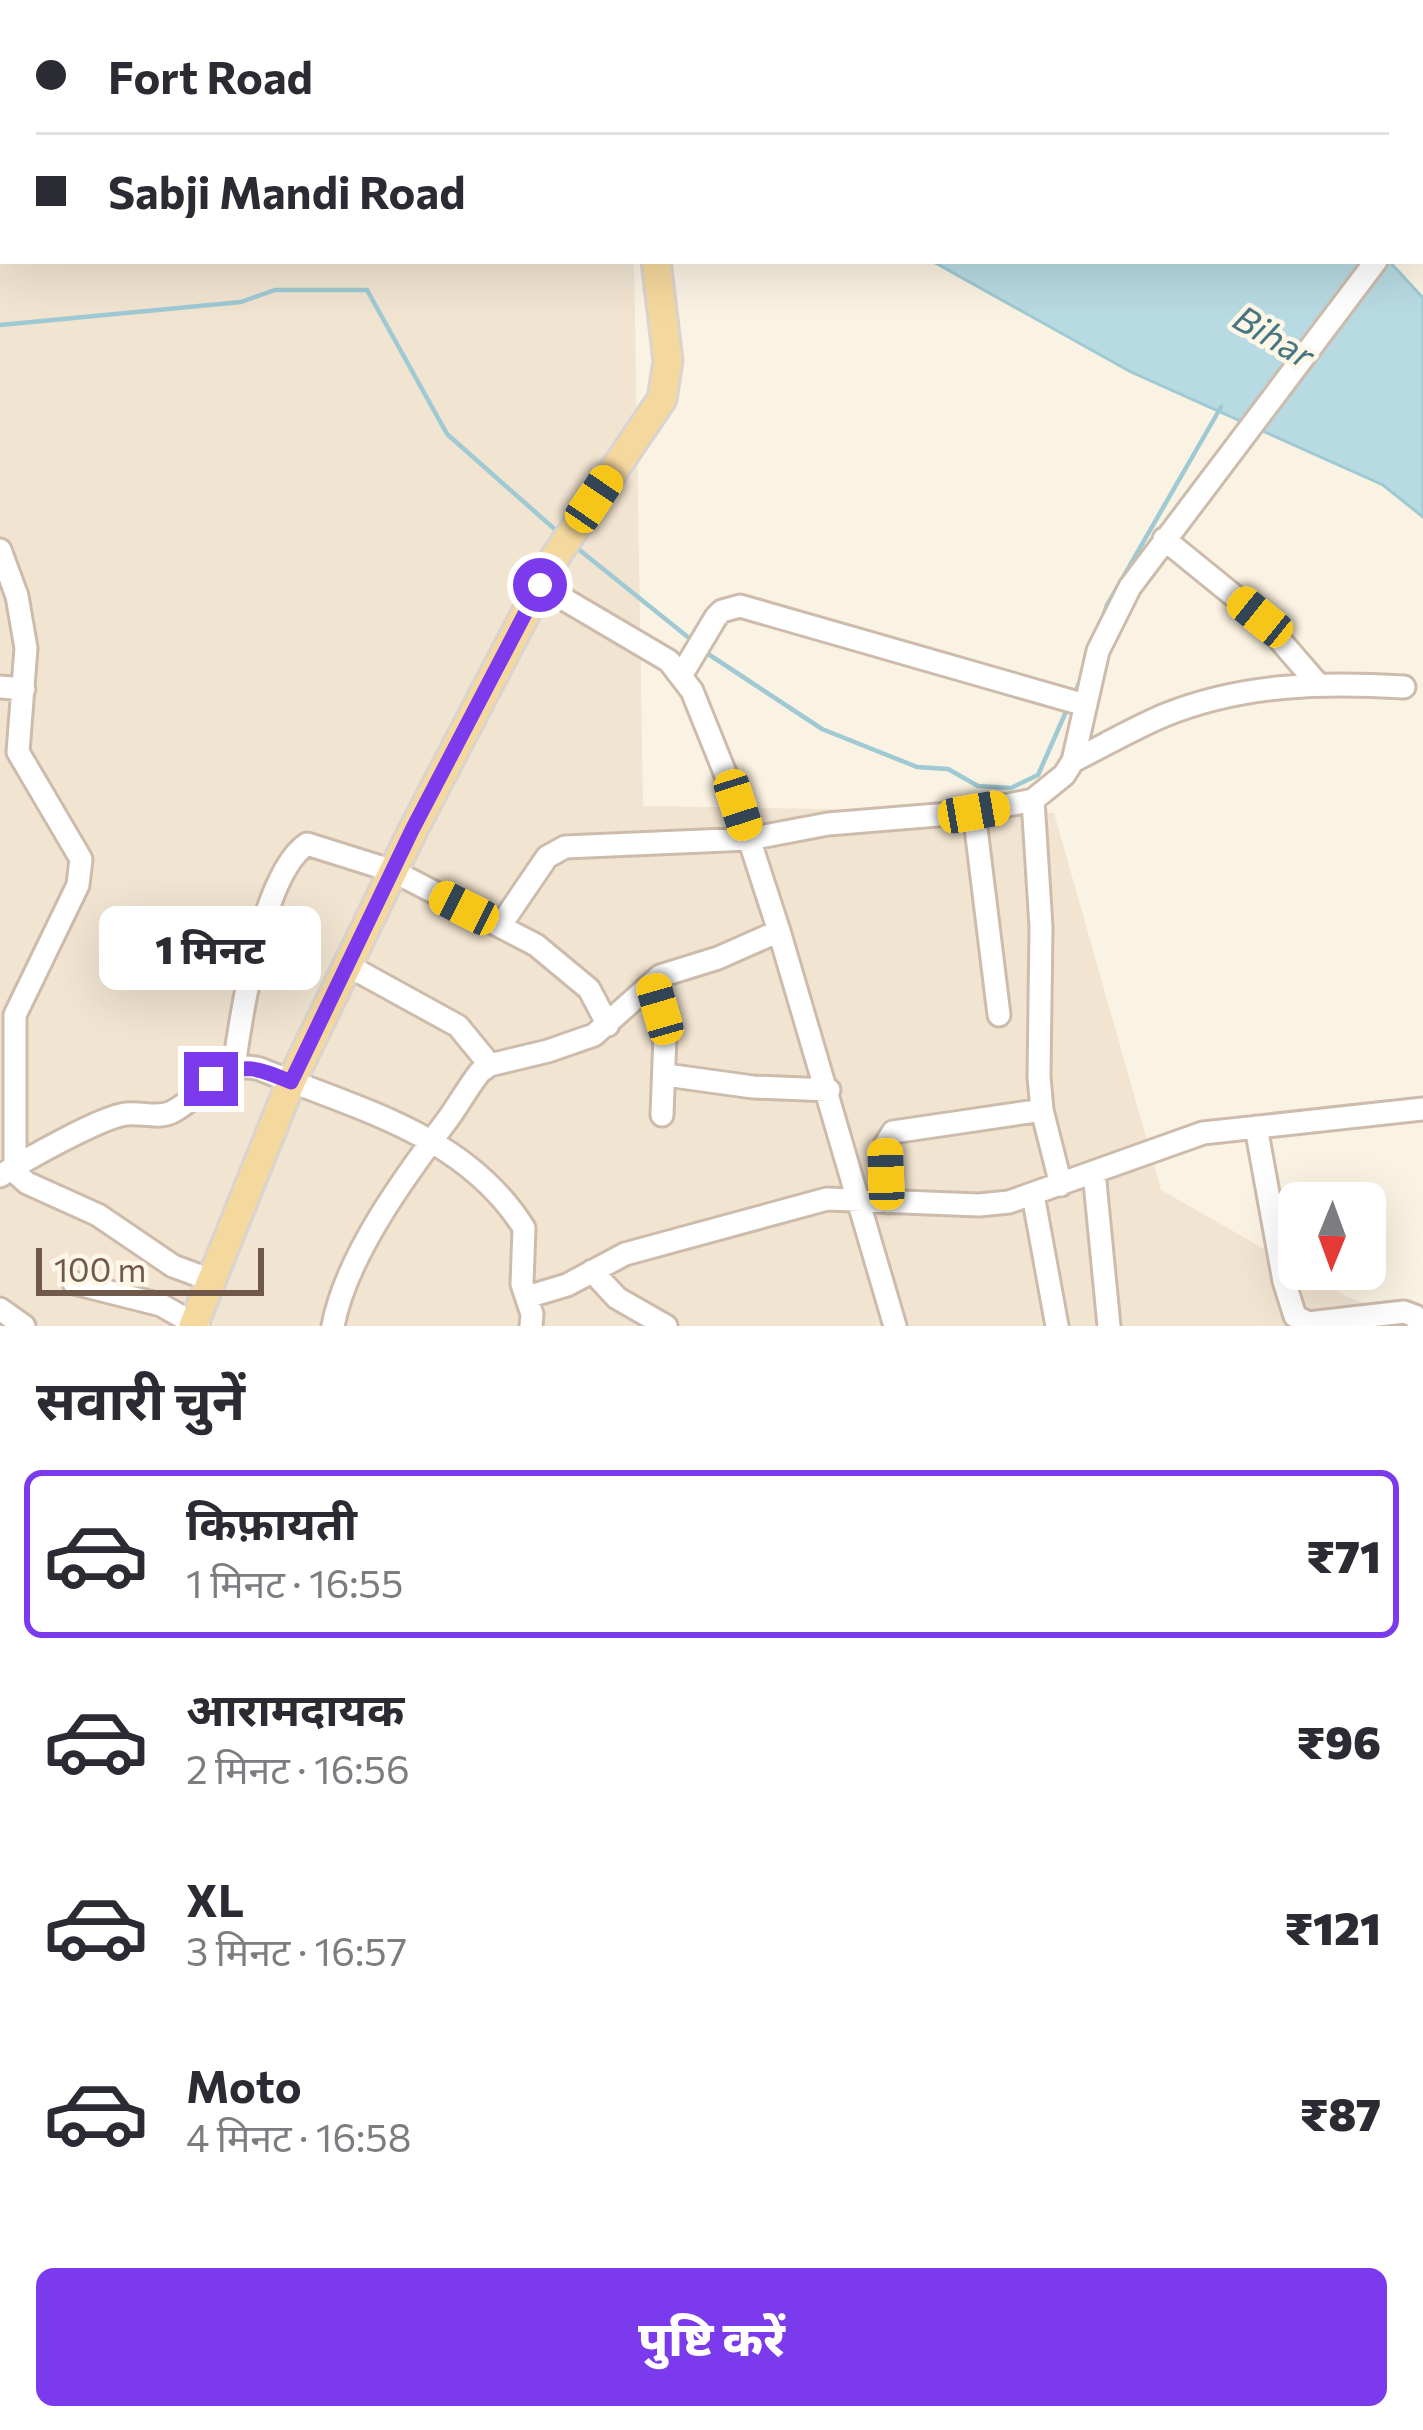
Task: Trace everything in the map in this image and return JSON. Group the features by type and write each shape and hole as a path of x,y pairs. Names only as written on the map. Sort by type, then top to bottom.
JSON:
{"main road":[{"path":"195,1325 291,1082 393,871 540,585 662,399 668,361 656,264"}],"street":[{"path":"394,0 507,0"},
{"path":"500,926 554,850 593,844 749,839 829,824 974,812 1033,800 1064,775 1073,760 1098,651 1113,615 1163,539 1374,264"},
{"path":"1163,539 1260,617 1317,683"},
{"path":"0,550 26,648 18,752 77,849 81,871 15,1015 7,1171"},
{"path":"540,585 651,650 682,674 749,839 829,1090 896,1326"},
{"path":"682,674 716,617 722,610 740,606 1085,705"},
{"path":"1073,760 1164,716 1203,703 1317,683 1404,687"},
{"path":"0,687 24,689"},
{"path":"1033,800 1041,927 1042,1110 1061,1185"},
{"path":"974,812 999,1015"},
{"path":"234,1066 254,952 291,860 302,846 318,846 393,871 500,926 558,960 589,989 608,1025"},
{"path":"333,1326 361,1253 432,1138 490,1065 579,1042 608,1025 660,976 718,958 779,931"},
{"path":"347,965 458,1026 490,1065"},
{"path":"652,983 665,1035 662,1115"},
{"path":"7,1171 121,1114 175,1111 211,1079 234,1066 260,1069 432,1138 477,1171 524,1228 522,1280 531,1326"},
{"path":"666,1075 753,1087 829,1090"},
{"path":"526,1297 567,1285 625,1254 827,1199 979,1204 1033,1196 1203,1133 1423,1109"},
{"path":"888,1202 885,1144 889,1134 1042,1110"},
{"path":"1256,1127 1284,1281 1295,1316 1308,1323 1371,1321 1410,1313 1419,1326"},
{"path":"7,1171 98,1215 173,1267 212,1280"},
{"path":"1094,1172 1109,1326"},
{"path":"1033,1196 1057,1326"},
{"path":"592,1271 617,1298 666,1326"},
{"path":"74,1283 160,1305 195,1325"},
{"path":"0,1309 24,1326"}],"shaded area":[{"path":"0,264 634,264 643,806 1054,813 1161,1190 1278,1257 1278,1290 1336,1290 1423,1326 0,1326"}],"water":[{"name":"Bihar","path":"937,264 1392,264 1423,298 1423,517 1383,485 1131,372"}],"waterway":[{"path":"0,325 241,302 275,290 367,290 447,434 559,533"},
{"path":"1099,628 1107,605 1221,407"},
{"path":"577,548 694,642"},
{"path":"702,650 822,729 917,767 948,769 978,786 1011,788 1038,775 1069,705"},
{"path":"1074,695 1084,672"}],"route":[{"path":"211,1079 234,1066 248,1066 291,1082 412,830 540,585"}]}
